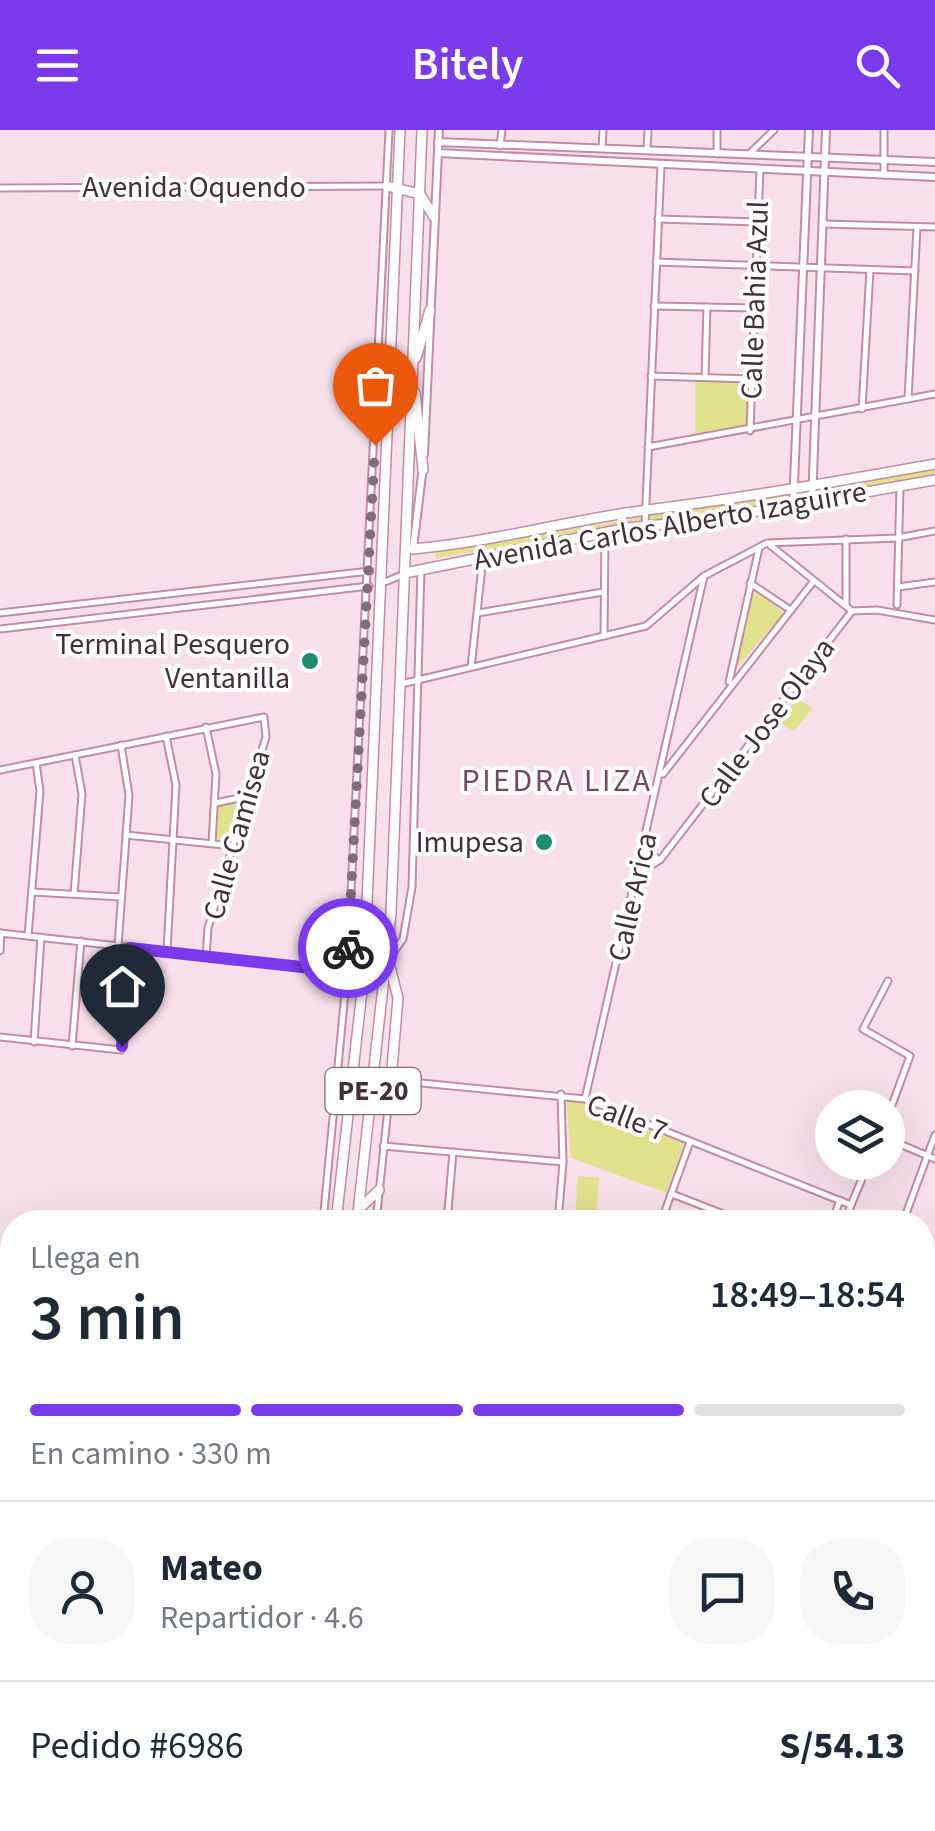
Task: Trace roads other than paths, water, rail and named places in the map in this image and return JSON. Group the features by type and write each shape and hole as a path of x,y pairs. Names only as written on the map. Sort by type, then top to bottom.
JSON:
{"main road":[{"name":"PE-20","path":"337,1210 364,973 383,569 393,186 400,130"},
{"name":"PE-20","path":"359,1209 388,960 422,130"},
{"path":"393,186 420,194 434,217"},
{"path":"412,365 430,310"},
{"path":"412,381 420,420 423,470"},
{"name":"Avenida Carlos Alberto Izaguirre","path":"413,549 467,544 645,510 703,506 935,464"},
{"name":"Avenida Carlos Alberto Izaguirre","path":"405,573 605,532 793,506 935,480"},
{"path":"405,573 413,549"},
{"path":"388,960 398,998 391,1080"},
{"path":"359,1209 379,1190"}],"street":[{"path":"324,1210 347,972 393,186 389,130"},
{"path":"413,549 423,470 439,130"},
{"path":"500,146 502,130"},
{"path":"602,148 603,130"},
{"path":"647,150 648,130"},
{"path":"717,130 717,154"},
{"path":"749,154 774,130"},
{"path":"793,506 809,130"},
{"path":"812,503 812,419 826,130"},
{"path":"884,130 884,175"},
{"path":"438,142 935,162"},
{"path":"438,153 935,177"},
{"path":"645,526 661,165"},
{"name":"Calle Bahia Azul","path":"750,430 760,169"},
{"name":"Avenida Oquendo","path":"0,188 393,186"},
{"path":"658,219 758,222"},
{"path":"822,224 935,227"},
{"path":"908,400 918,227"},
{"path":"656,262 915,272"},
{"path":"862,409 870,270"},
{"path":"654,306 755,308"},
{"path":"705,377 708,306"},
{"path":"651,376 751,379"},
{"path":"648,447 935,394"},
{"path":"897,605 900,487"},
{"path":"604,636 605,532"},
{"path":"401,684 604,636 655,620 704,576 767,543 897,538 935,532"},
{"path":"846,538 849,609"},
{"path":"767,543 849,609 935,620"},
{"path":"728,685 759,548"},
{"path":"471,666 483,558"},
{"path":"0,612 383,569"},
{"path":"388,960 403,940 412,887 420,569"},
{"path":"0,628 369,586 405,573"},
{"name":"Calle Arica","path":"585,1099 662,776 704,576"},
{"path":"662,776 728,685 813,582"},
{"path":"268,583 270,598"},
{"path":"750,583 790,610"},
{"path":"898,587 935,585"},
{"path":"478,613 603,592"},
{"name":"Calle Jose Olaya","path":"638,874 660,860 849,609"},
{"name":"Calle Camisea","path":"206,727 261,717 266,720 266,737 208,928 206,956"},
{"path":"0,770 206,727 216,774 212,843"},
{"path":"166,736 176,784 166,952"},
{"path":"118,946 129,795 121,745"},
{"path":"667,751 677,755"},
{"path":"74,894 82,794 75,754"},
{"path":"28,936 40,792 36,763"},
{"path":"216,802 249,795"},
{"path":"126,836 234,846"},
{"path":"644,850 660,860"},
{"path":"32,892 122,897"},
{"path":"0,951 1,933 364,973"},
{"path":"34,1042 40,937"},
{"path":"72,1046 81,941"},
{"path":"0,1038 118,1051 122,1046 130,948"},
{"path":"888,980 863,1030 910,1056 898,1090"},
{"path":"377,1210 391,1080"},
{"name":"Calle 7","path":"391,1080 585,1099 851,1205"},
{"path":"559,1210 564,1162 561,1094"},
{"path":"908,1210 935,1135"},
{"path":"665,1210 690,1142"},
{"path":"383,1146 564,1162"},
{"path":"905,1146 935,1159"},
{"path":"448,1210 453,1152"},
{"path":"849,1210 861,1180"},
{"path":"671,1194 713,1210"},
{"path":"836,1210 840,1200"}],"place":[{"name":"Terminal Pesquero Ventanilla","path":"310,661"},
{"name":"Imupesa","path":"544,842"}],"district":[{"name":"PIEDRA LIZA","path":"557,781"}]}
